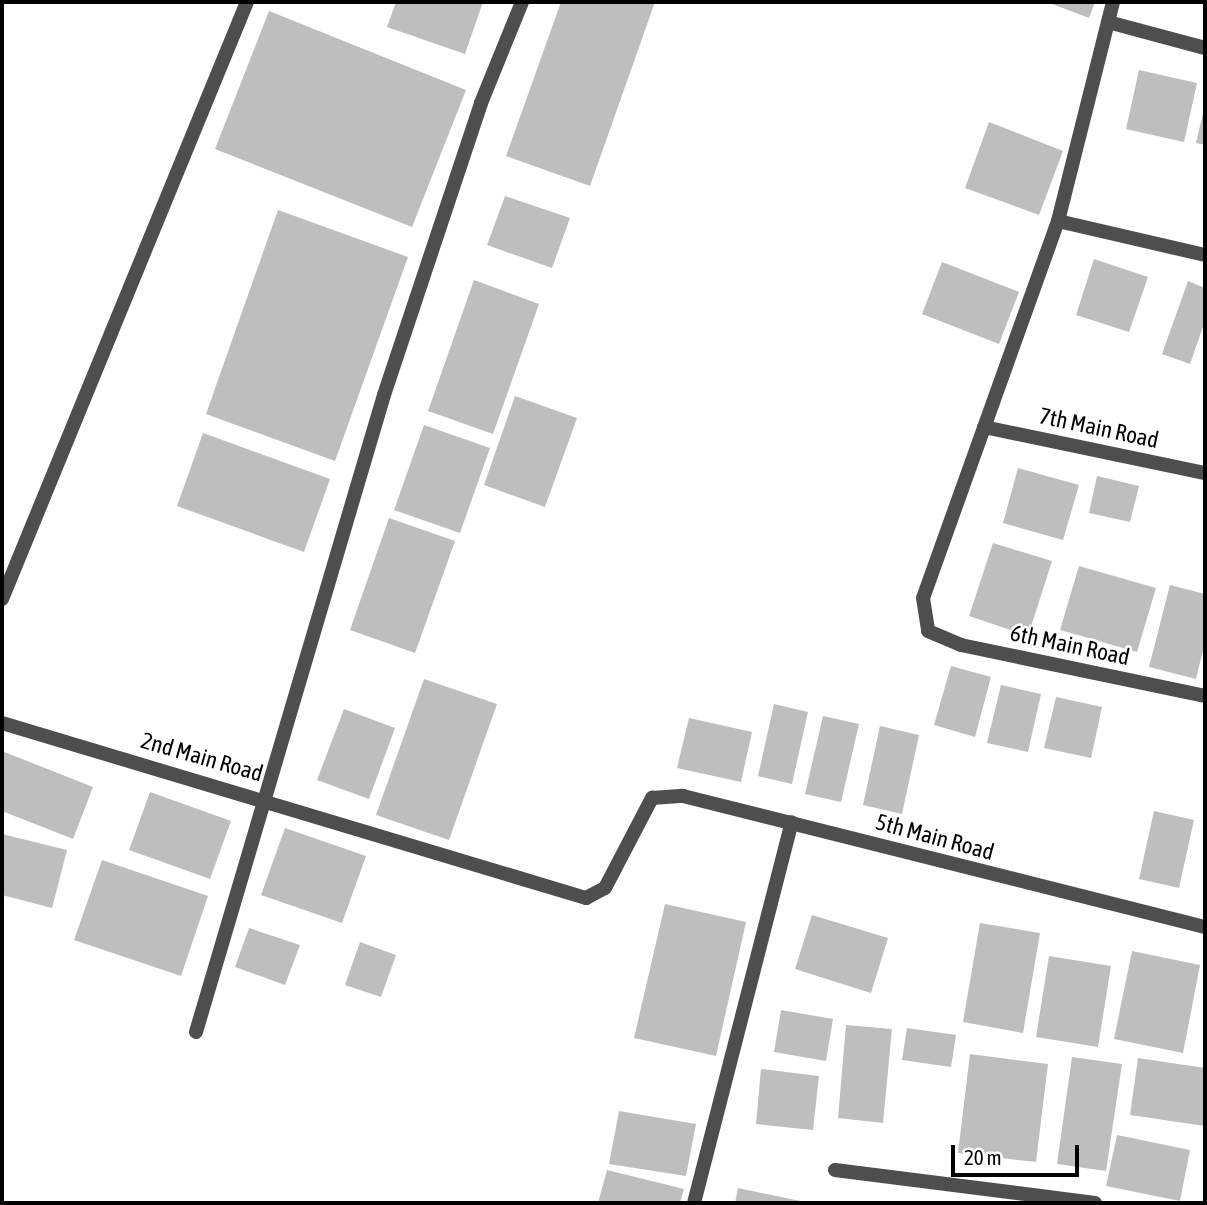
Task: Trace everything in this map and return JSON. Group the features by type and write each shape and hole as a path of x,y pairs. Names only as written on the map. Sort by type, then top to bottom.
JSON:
{"street":[{"path":"2,599 247,2"},
{"path":"195,1032 384,395 481,103 522,2"},
{"path":"984,426 1058,221 1113,2"},
{"path":"1108,22 1205,48"},
{"path":"1058,221 1205,255"},
{"name":"7th Main Road","path":"984,426 1205,473"},
{"name":"6th Main Road","path":"984,426 923,597 928,631 961,645 1205,696"},
{"name":"2nd Main Road","path":"2,723 263,799 387,841 586,898 605,888 652,798"},
{"name":"5th Main Road","path":"652,798 683,796 1205,927"},
{"path":"694,1203 792,822"},
{"path":"835,1170 1095,1203"}],"building":[{"path":"396,2 483,2 465,54 387,27"},
{"path":"561,2 655,2 590,186 506,156"},
{"path":"1047,2 1095,2 1089,18"},
{"path":"269,11 466,90 412,227 215,149"},
{"path":"1139,70 1197,83 1184,142 1126,129"},
{"path":"1205,109 1205,145 1196,143"},
{"path":"989,122 1063,151 1039,215 965,188"},
{"path":"505,196 570,218 552,268 487,245"},
{"path":"278,210 408,257 335,461 206,414"},
{"path":"1094,259 1148,277 1129,332 1076,315"},
{"path":"942,262 1019,292 999,344 922,314"},
{"path":"474,280 539,304 493,434 428,411"},
{"path":"1188,281 1205,288 1205,321 1190,364 1162,354"},
{"path":"515,396 577,418 545,507 484,485"},
{"path":"424,425 490,448 460,533 394,510"},
{"path":"203,433 330,479 304,552 177,506"},
{"path":"1018,468 1079,485 1063,540 1003,523"},
{"path":"1097,476 1139,486 1130,522 1089,513"},
{"path":"389,518 455,541 415,653 350,630"},
{"path":"993,543 1052,561 1028,636 969,616"},
{"path":"1079,566 1156,588 1137,652 1060,630"},
{"path":"1170,585 1205,594 1205,642 1196,679 1149,667"},
{"path":"951,666 991,677 975,737 934,725"},
{"path":"424,679 497,704 449,840 376,815"},
{"path":"1001,685 1041,694 1028,752 987,743"},
{"path":"1056,697 1102,707 1091,758 1044,748"},
{"path":"774,704 808,712 792,784 758,776"},
{"path":"344,709 395,728 369,799 317,780"},
{"path":"823,716 859,724 841,802 805,794"},
{"path":"689,718 752,732 741,782 677,768"},
{"path":"880,726 919,735 902,814 863,805"},
{"path":"2,751 93,787 73,839 2,811"},
{"path":"150,792 231,821 210,879 129,850"},
{"path":"1154,811 1194,820 1179,888 1139,879"},
{"path":"285,828 366,856 342,923 261,895"},
{"path":"2,834 67,850 52,908 2,895"},
{"path":"102,860 208,896 181,976 74,940"},
{"path":"665,904 746,922 716,1056 634,1038"},
{"path":"812,915 888,938 871,993 795,969"},
{"path":"980,923 1040,933 1023,1033 963,1022"},
{"path":"249,928 300,945 285,985 235,967"},
{"path":"360,942 396,955 381,997 345,985"},
{"path":"1132,951 1200,965 1183,1053 1114,1039"},
{"path":"1049,956 1111,966 1098,1047 1036,1037"},
{"path":"781,1010 833,1019 826,1061 774,1052"},
{"path":"846,1025 892,1029 883,1123 838,1118"},
{"path":"907,1028 956,1035 951,1067 902,1060"},
{"path":"970,1054 1048,1064 1036,1162 958,1153"},
{"path":"1072,1057 1122,1064 1106,1171 1057,1164"},
{"path":"1138,1058 1205,1068 1205,1126 1130,1115"},
{"path":"761,1069 819,1076 813,1130 756,1124"},
{"path":"619,1111 696,1124 686,1176 609,1164"},
{"path":"1117,1135 1190,1150 1180,1201 1106,1186"},
{"path":"607,1170 684,1189 680,1203 598,1203"},
{"path":"738,1188 805,1202 805,1203 735,1203"}]}
